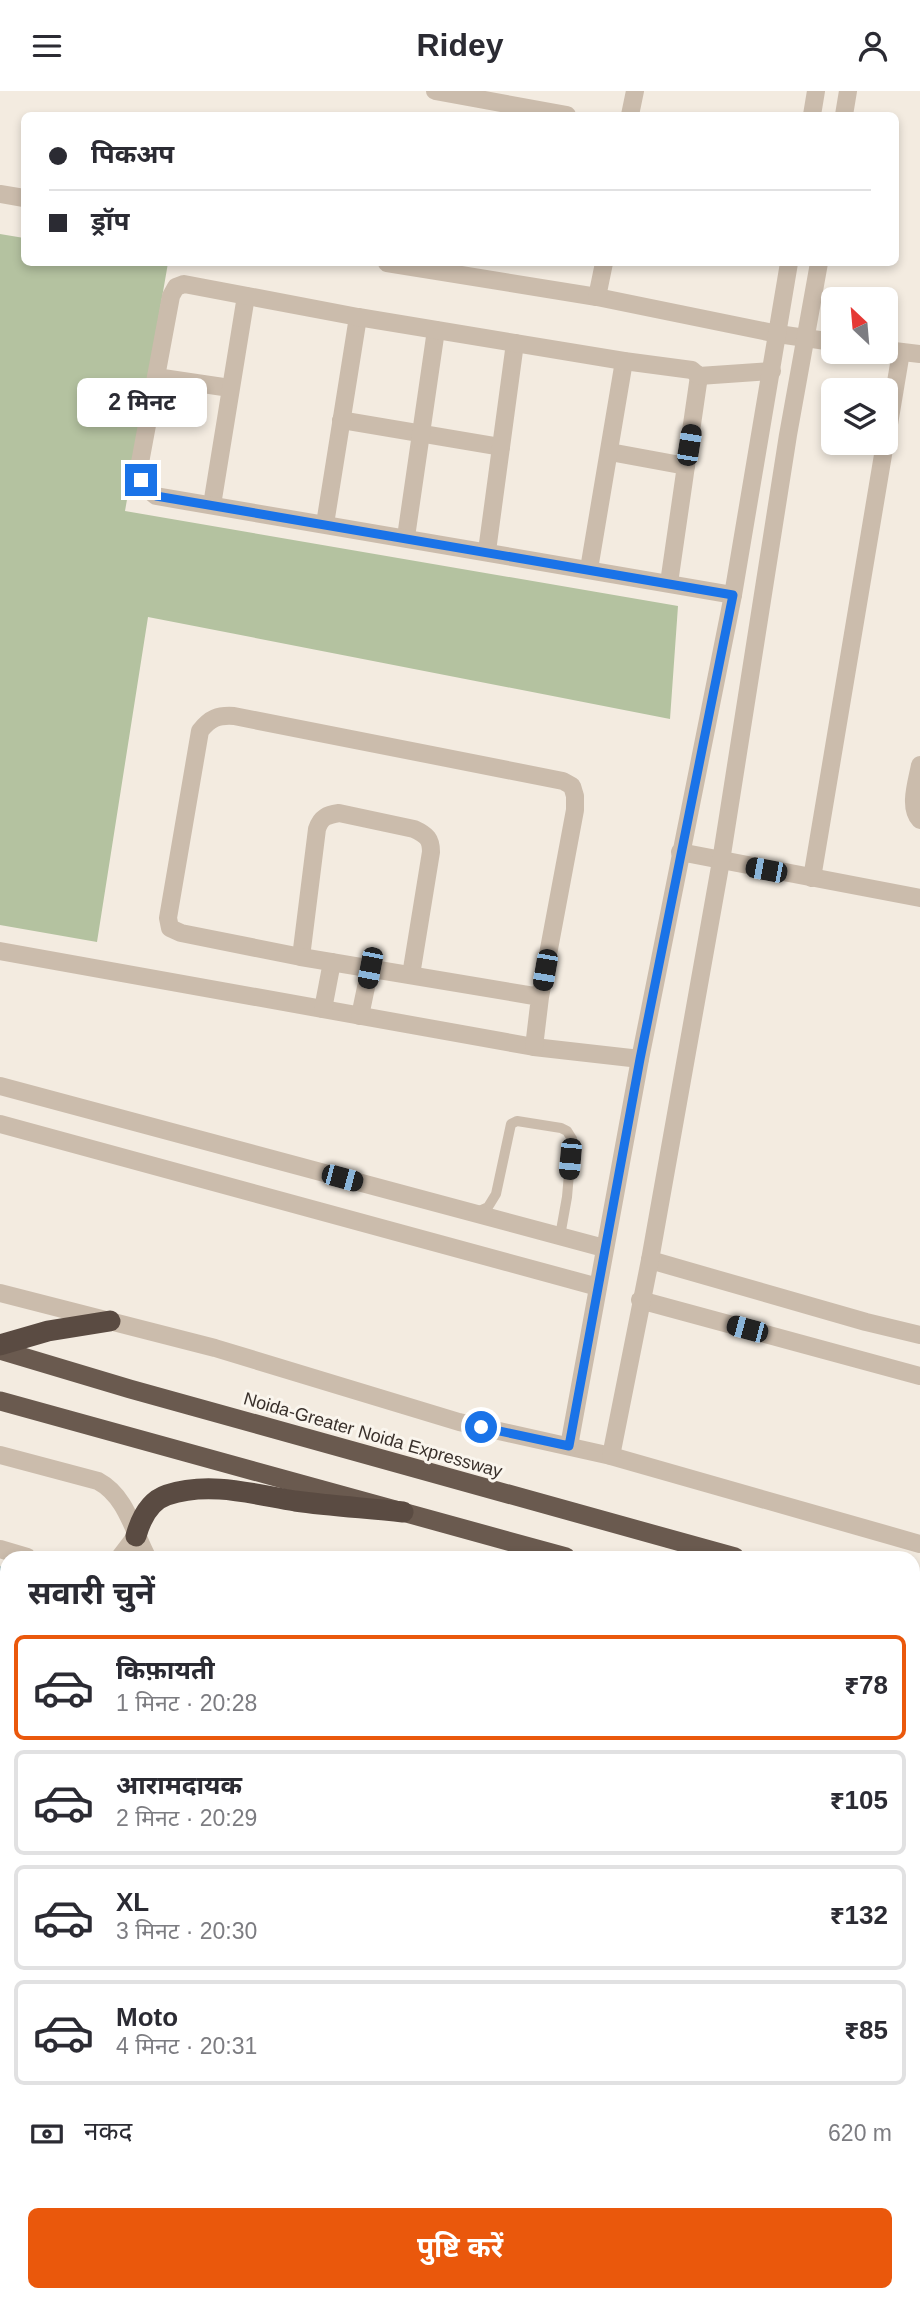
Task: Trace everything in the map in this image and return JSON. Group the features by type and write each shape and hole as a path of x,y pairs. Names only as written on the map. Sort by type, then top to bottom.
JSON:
{"highway":[{"path":"0,1347 48,1331 110,1321"},
{"name":"Noida-Greater Noida Expressway","path":"0,1347 130,1389 713,1551"},
{"path":"0,1401 544,1551"},
{"path":"136,1536 149,1505 166,1495 214,1487 298,1501 403,1512"}],"street":[{"path":"435,91 476,94 554,112"},
{"path":"631,112 635,91"},
{"path":"812,112 816,91"},
{"path":"844,112 848,91"},
{"path":"0,194 21,198"},
{"path":"406,266 597,297 821,341"},
{"path":"597,297 603,266"},
{"path":"569,1446 640,1059 733,595 789,266"},
{"path":"611,1456 650,1260 722,861 788,435 818,266"},
{"path":"733,595 156,496 141,480 139,468 171,296 176,287 192,284 358,317 624,362 692,370 699,376 772,371"},
{"path":"212,505 246,296"},
{"path":"325,524 358,317"},
{"path":"406,537 436,330"},
{"path":"487,551 515,343"},
{"path":"898,352 920,354"},
{"path":"589,569 624,362"},
{"path":"669,583 699,376"},
{"path":"156,377 230,388"},
{"path":"341,420 501,447"},
{"path":"610,452 685,466"},
{"path":"811,878 883,455"},
{"path":"534,1047 540,997 575,810 572,786 563,781 234,716 222,715 210,719 200,731 168,918 170,928 181,933 300,957 540,997"},
{"path":"920,765 914,804 916,816 920,820"},
{"path":"300,957 317,829 327,814 339,813 414,829 424,833 431,841 411,975"},
{"path":"680,852 920,898"},
{"path":"0,951 534,1047 640,1059"},
{"path":"323,1009 332,962"},
{"path":"360,1016 370,968"},
{"path":"0,1086 604,1248"},
{"path":"0,1124 598,1286"},
{"path":"650,1260 920,1335"},
{"path":"0,1293 215,1348 459,1422 611,1456 920,1544"},
{"path":"640,1300 920,1376"},
{"path":"0,1455 98,1481 111,1488 120,1499 144,1551"},
{"path":"125,1551 136,1536"}],"lane":[{"path":"474,1213 488,1207 496,1194 511,1124 517,1121 561,1128 572,1139 567,1197 560,1236"}],"green space":[{"path":"0,234 21,238 21,266 167,266 125,511 678,606 670,719 148,617 97,942 0,925"}],"route":[{"path":"141,480 156,496 733,595 640,1059 569,1446 481,1427"}]}
